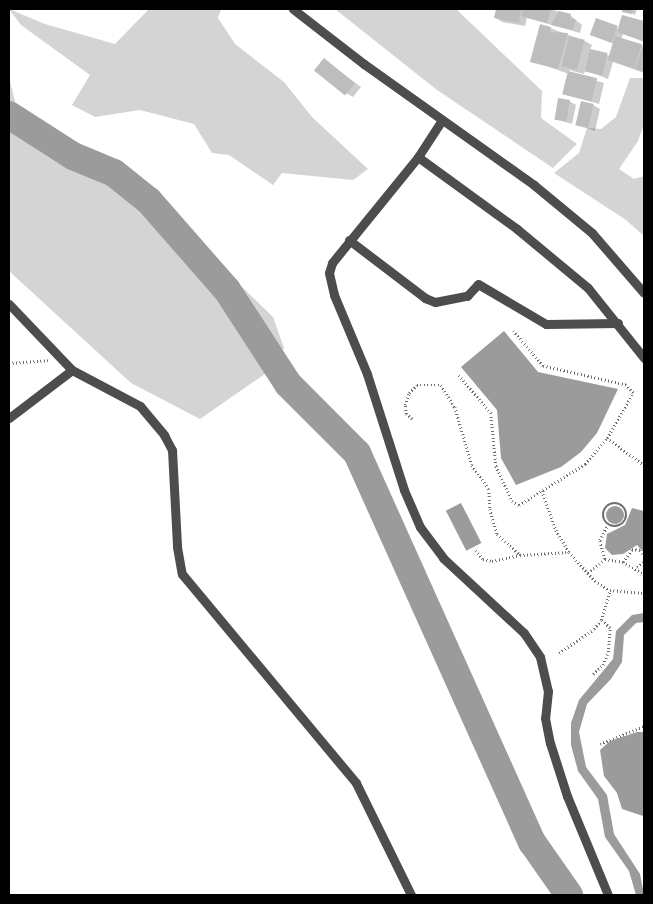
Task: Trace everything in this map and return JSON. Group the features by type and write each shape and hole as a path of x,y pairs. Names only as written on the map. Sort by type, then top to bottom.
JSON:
{"street":[{"path":"293,9 442,120 534,185 592,233 644,292"},
{"path":"442,120 418,157 332,263 329,273 334,295 367,374 404,490 420,527 443,558 524,633 540,657 548,691 545,718 550,743 567,796 608,895"},
{"path":"418,157 517,229 588,288 618,323 644,358"},
{"path":"349,240 425,298 435,302 467,296 478,284 546,324 618,323"},
{"path":"9,304 72,370 140,406 164,435 175,466 177,547 182,574 356,782 411,895"},
{"path":"9,418 72,370"}],"path":[{"path":"459,375 491,414 496,466 512,501 519,505 585,464 607,438 633,393 626,385 544,366 513,332"},
{"path":"9,363 62,359"},
{"path":"412,419 406,414 405,405 409,393 417,385 440,385 455,407 472,466 489,489 490,509 497,534 520,555"},
{"path":"607,438 644,465"},
{"path":"542,491 556,530 569,552 588,573 610,590 644,592"},
{"path":"605,559 600,541 608,526 603,509 608,503 619,503 627,510 627,516 620,526 608,526"},
{"path":"623,562 632,549 640,550 644,555"},
{"path":"476,550 482,558 492,561 520,555 569,552"},
{"path":"588,573 605,559 637,567 644,574"},
{"path":"637,567 644,562"},
{"path":"559,653 594,629 601,620 610,590"},
{"path":"593,674 603,665 608,652 610,628 601,620"},
{"path":"600,744 644,726"}],"shaded area":[{"path":"9,9 45,24 115,44 149,9 221,9 218,18 235,44 284,82 312,117 368,169 353,180 282,173 273,185 229,155 212,153 194,124 140,110 95,117 72,105 90,75 21,25"},
{"path":"335,9 456,9 542,91 541,118 577,144 553,168 437,90"},
{"path":"9,77 16,105 79,162 127,184 184,231 201,264 236,281 273,317 284,348 269,371 200,419 131,383 9,271"},
{"path":"630,78 644,78 644,124 638,141 619,169 634,179 644,176 644,236 626,220 554,173 579,153 587,128 601,129 616,117"},
{"path":"504,331 538,372 618,389 597,433 581,452 561,467 516,485 501,458 497,410 461,367"},
{"path":"461,503 481,543 466,551 446,511"},
{"path":"611,506 619,506 624,511 622,522 611,524 606,519 606,511"},
{"path":"632,508 644,511 644,553 637,545 623,554 612,555 605,548 607,534 625,525"},
{"path":"644,613 644,622 636,623 624,635 622,662 611,679 587,704 579,732 586,767 607,795 614,834 640,874 644,895 636,895 629,871 605,837 598,799 578,771 571,745 571,723 579,700 613,659 616,631 632,615"},
{"path":"637,732 644,732 643,816 622,809 617,793 604,776 600,750 610,741"}],"building":[{"path":"496,9 521,9 519,23 494,18"},
{"path":"523,9 551,9 547,23 521,16"},
{"path":"622,9 634,9 632,14 622,12"},
{"path":"559,11 571,14 570,18 576,20 573,30 551,25"},
{"path":"622,15 644,21 644,41 617,32"},
{"path":"596,18 618,26 611,43 590,35"},
{"path":"540,24 551,27 550,32 568,33 558,69 530,62"},
{"path":"569,36 585,40 577,70 562,66"},
{"path":"615,36 642,44 634,68 608,60"},
{"path":"644,43 644,72 635,69"},
{"path":"590,49 608,53 602,75 585,71"},
{"path":"324,58 355,83 345,96 314,70"},
{"path":"568,71 597,78 591,102 562,94"},
{"path":"558,98 570,100 566,122 555,120"},
{"path":"581,101 594,104 588,128 575,125"}],"waterway":[{"path":"9,115 73,156 114,173 149,201 227,290 288,384 357,453 532,842 569,895"}]}
